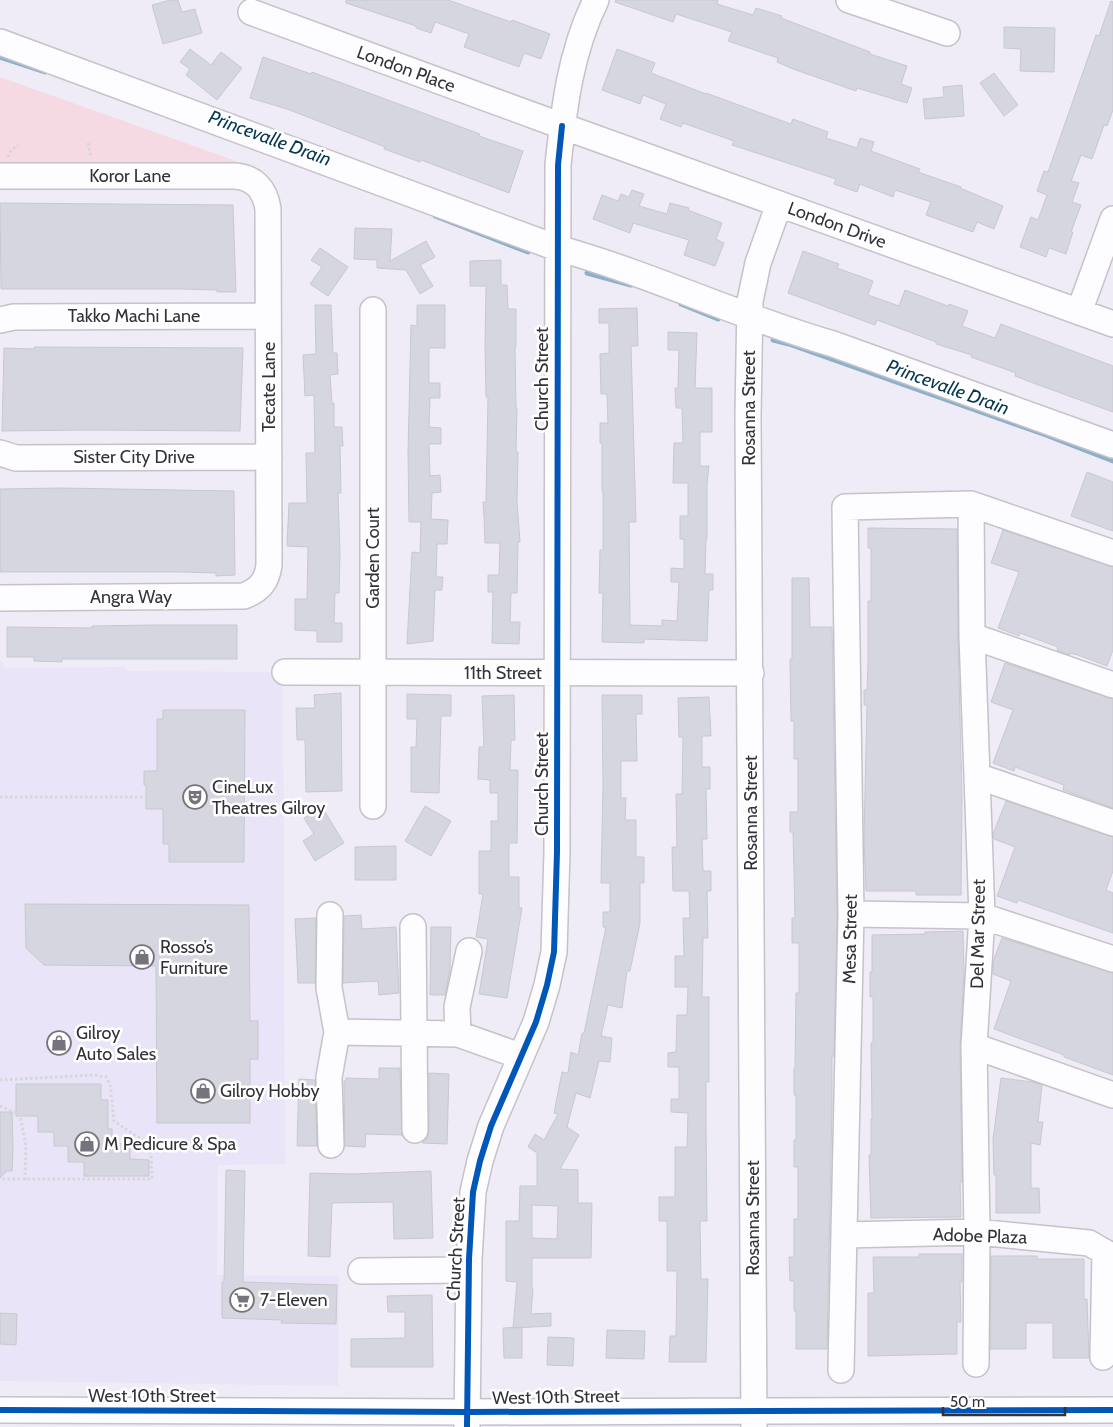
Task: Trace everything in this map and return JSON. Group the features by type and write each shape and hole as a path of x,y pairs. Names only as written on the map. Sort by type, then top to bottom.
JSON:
{"street":[{"name":"Church Street","path":"467,1420 469,1270 473,1192 491,1126 536,1022 554,952 557,877 558,165 569,78 584,24 596,0"},
{"path":"849,0 947,33"},
{"name":"London Place","path":"250,12 562,126"},
{"path":"0,42 557,248 602,260 790,332 833,344 1113,445"},
{"name":"London Drive","path":"562,126 1113,324"},
{"name":"Koror Lane","path":"4,168 234,176 243,177 258,185"},
{"name":"Tecate Lane","path":"258,185 264,192 268,208 269,457 269,565 268,573 259,588"},
{"name":"Rosanna Street","path":"754,1419 748,416 750,301 758,263 779,204"},
{"path":"1079,312 1113,219"},
{"name":"Garden Court","path":"373,310 373,806"},
{"name":"Takko Machi Lane","path":"0,320 14,317 268,316"},
{"name":"Sister City Drive","path":"0,453 16,458 269,457"},
{"path":"971,504 1113,553"},
{"name":"Mesa Street","path":"841,1370 851,914 845,507 971,504"},
{"name":"Del Mar Street","path":"971,504 972,636 982,916 974,1046 977,1232 976,1364"},
{"name":"Angra Way","path":"0,598 234,597 244,596 259,588"},
{"path":"972,636 1113,685"},
{"name":"11th Street","path":"285,672 751,673"},
{"path":"977,776 1113,823"},
{"path":"851,914 982,916 1113,959"},
{"path":"330,915 329,988 337,1032 329,1077 331,1145"},
{"path":"413,927 415,1130"},
{"path":"458,1034 457,1007 469,951"},
{"path":"337,1032 458,1034 520,1056"},
{"path":"974,1046 1113,1094"},
{"name":"Adobe Plaza","path":"844,1236 977,1232 1089,1243 1109,1254"},
{"path":"1103,1357 1109,1254"},
{"path":"361,1271 469,1270"},
{"name":"West 10th Street","path":"14,1416 467,1420 1023,1419 1113,1410"}],"path":[{"path":"88,143 92,160"},
{"path":"4,168 11,152 18,145"},
{"path":"0,797 143,797"},
{"path":"0,1080 94,1075 106,1077 110,1084 114,1121 148,1144 151,1155 152,1179 0,1179"},
{"path":"0,1106 20,1115 26,1146 25,1180"}],"shaded area":[{"path":"0,77 236,161 234,167 85,167 82,163 0,163"},
{"path":"0,660 6,668 124,667 127,671 283,672 285,1164 218,1165 217,1275 339,1276 338,1386 0,1381"}],"building":[{"path":"170,0 178,0 182,12 195,9 202,33 163,44 152,5"},
{"path":"346,0 448,0 550,34 541,59 524,53 519,67 464,47 469,34 435,22 431,33 416,28 416,26 346,3"},
{"path":"616,0 718,0 717,4 753,15 756,8 782,16 781,18 870,52 870,54 907,66 901,84 912,88 907,103 857,88 856,91 793,69 777,62 778,58 728,41 732,32 676,14 673,22 615,2"},
{"path":"1111,1 1113,2 1113,110 1107,126 1104,125 1092,159 1081,155 1071,181 1079,183 1072,202 1081,205 1071,232 1073,232 1066,254 1049,248 1046,257 1020,247 1031,217 1038,220 1047,195 1037,191 1044,171 1048,172 1096,35 1099,36"},
{"path":"1004,27 1055,28 1054,72 1020,71 1021,49 1004,48"},
{"path":"190,49 211,65 221,52 242,68 217,100 186,75 190,69 180,62"},
{"path":"617,49 655,63 651,73 791,124 793,119 828,132 826,138 857,148 860,138 874,142 871,151 920,169 918,172 961,187 1003,206 994,229 977,222 973,232 926,215 931,202 895,190 893,197 860,184 857,192 834,184 836,179 732,145 734,141 683,123 681,127 660,119 666,104 643,95 640,104 602,90"},
{"path":"263,57 311,74 312,72 523,151 509,193 421,160 420,162 384,149 385,147 287,109 250,98"},
{"path":"994,73 1018,105 1004,116 980,83"},
{"path":"962,85 964,116 925,119 923,99 944,97 943,87"},
{"path":"632,190 644,194 639,206 667,214 670,203 689,208 688,210 722,223 716,239 724,243 715,266 684,255 689,240 633,223 630,233 593,219 602,195 618,201 621,194 629,197"},
{"path":"0,203 233,205 236,292 183,289 1,289"},
{"path":"355,228 392,229 390,261 426,241 435,257 420,265 433,286 420,294 406,270 377,268 377,260 354,259"},
{"path":"320,248 348,267 328,296 310,284 322,267 311,260"},
{"path":"803,251 839,264 837,268 873,281 868,295 899,306 905,290 948,306 949,304 968,311 962,326 995,338 1001,324 1113,366 1113,412 1015,376 1016,373 971,357 972,355 936,344 936,342 877,320 875,325 788,293"},
{"path":"501,260 501,285 507,285 508,309 516,309 516,452 518,452 517,501 520,542 518,542 517,593 511,593 510,622 520,622 519,644 492,643 493,592 488,592 488,575 499,575 500,543 485,543 483,502 486,502 488,397 486,397 485,346 486,286 470,286 470,261"},
{"path":"315,305 331,305 333,353 337,353 338,374 330,375 332,404 334,403 334,427 342,427 343,446 340,446 341,493 338,493 339,593 335,593 334,623 342,623 342,642 317,642 317,631 295,630 295,599 307,599 308,547 287,546 289,503 307,503 306,453 315,453 314,395 305,396 303,355 316,354"},
{"path":"417,305 445,305 445,348 429,348 429,383 440,383 440,398 430,398 429,427 441,428 441,444 429,444 430,476 440,475 441,492 432,493 431,519 448,520 447,544 437,544 436,577 443,577 442,590 435,590 433,641 407,644 412,552 420,553 421,522 409,522 408,453 411,325 417,326"},
{"path":"637,308 638,346 631,346 636,522 629,522 630,625 662,626 662,620 677,621 679,582 671,582 671,568 684,569 684,539 680,539 680,516 688,516 688,483 673,483 674,443 683,443 682,408 676,408 675,388 678,388 679,350 668,350 668,332 697,333 695,388 712,388 712,432 700,432 700,466 709,466 705,574 713,574 713,590 709,590 707,641 644,639 644,643 602,642 603,593 599,593 600,550 603,550 602,443 600,443 600,423 608,423 607,394 601,394 600,354 609,353 609,323 599,323 599,309"},
{"path":"34,347 243,348 240,431 2,431 4,348 34,349"},
{"path":"1087,472 1113,482 1113,531 1071,516"},
{"path":"60,488 234,491 235,575 216,576 216,573 182,572 0,572 0,489"},
{"path":"868,528 957,529 962,798 961,895 916,895 916,891 866,891 864,837 867,705 864,705 864,690 867,690 868,601 871,601 871,548 868,548"},
{"path":"1003,530 1113,567 1113,650 1107,666 1078,655 1070,653 1070,655 1057,650 1058,647 1020,633 1019,636 998,628 1019,572 991,563"},
{"path":"792,578 809,578 810,627 832,627 837,914 834,1056 832,1056 827,1349 796,1349 794,1281 790,1281 789,1257 794,1257 794,1219 798,1219 798,1167 794,1167 796,1095 794,1095 794,1068 796,993 799,993 799,943 792,943 792,918 795,918 793,832 790,832 790,812 798,812 798,759 794,759 794,721 791,721"},
{"path":"237,625 237,659 62,659 62,662 34,661 34,657 7,657 7,627 92,628 92,626"},
{"path":"1005,663 1113,699 1113,808 1063,790 1064,785 1015,767 1014,771 993,763 1013,710 991,702"},
{"path":"341,693 342,791 306,792 305,740 297,740 296,708 315,708 314,695"},
{"path":"407,694 451,695 451,716 441,716 439,793 411,792 411,747 416,747 417,719 407,719"},
{"path":"514,695 515,740 511,740 510,770 518,770 517,843 509,843 509,877 519,877 519,908 522,908 507,998 479,994 488,939 476,937 483,894 479,894 479,851 491,851 491,821 498,821 498,793 490,793 490,780 478,779 479,747 484,747 482,696"},
{"path":"602,695 642,695 642,714 636,714 637,761 621,761 621,798 626,798 625,820 636,820 636,857 644,857 644,883 640,883 640,923 630,971 627,971 622,1008 608,1005 601,1036 612,1038 610,1062 599,1061 590,1098 576,1093 567,1127 579,1135 560,1169 578,1170 578,1203 592,1203 591,1258 532,1258 533,1289 531,1314 551,1313 551,1326 513,1328 517,1282 506,1281 506,1221 519,1221 520,1186 537,1186 537,1153 528,1147 535,1134 544,1140 558,1114 554,1113 562,1072 568,1073 571,1052 578,1055 582,1033 584,1033 606,927 603,927 603,912 610,912 610,883 601,883","holes":["532,1205 558,1206 557,1239 532,1238"]},
{"path":"709,697 711,736 702,736 702,767 710,767 710,789 706,789 707,839 702,839 703,871 711,871 711,891 707,891 708,938 703,938 702,997 709,997 709,1082 706,1082 707,1221 700,1221 701,1279 708,1279 706,1362 669,1362 670,1336 676,1336 677,1271 667,1271 667,1221 659,1221 659,1197 675,1197 675,1147 687,1147 688,1113 671,1112 671,1099 679,1099 679,1067 668,1067 668,1053 676,1052 677,1015 687,1015 688,987 675,987 675,956 684,956 683,918 690,918 689,891 673,891 672,847 677,847 676,794 682,794 683,737 679,737 678,698"},
{"name":"CineLux Theatres Gilroy","path":"163,710 245,710 244,862 169,862 169,844 163,844 163,809 146,809 146,785 144,785 144,771 157,771 157,719 163,719"},
{"path":"1006,801 1113,837 1113,871 1106,890 1113,893 1113,933 1018,900 1017,903 997,896 1015,847 994,839 993,834"},
{"path":"425,806 451,821 431,856 405,841"},
{"path":"322,807 344,843 315,861 303,841 314,834 304,818"},
{"path":"396,846 396,880 355,880 355,847"},
{"path":"25,904 249,905 250,1021 258,1021 258,1059 250,1059 250,1123 157,1123 156,966 44,965 26,948"},
{"path":"361,915 362,929 396,927 399,993 379,995 378,981 343,983 344,916"},
{"path":"316,918 315,983 298,983 295,919"},
{"path":"431,927 451,927 450,969 445,995 430,995"},
{"path":"963,931 964,974 960,1046 961,1217 871,1218 869,1155 871,1155 872,1119 871,1043 873,1043 873,997 870,997 870,972 872,972 872,935"},
{"path":"1002,938 1113,973 1113,1075 994,1029 1011,981 993,974 994,959"},
{"path":"379,1068 400,1068 402,1135 366,1134 365,1147 345,1146 344,1081 346,1081 346,1078 379,1079"},
{"path":"429,1073 449,1074 447,1144 422,1143 428,1137 429,1130"},
{"path":"1001,1078 1042,1085 1038,1122 1043,1122 1040,1145 1031,1143 1031,1188 1039,1188 1040,1213 996,1213 996,1175 994,1175 993,1139"},
{"path":"299,1079 315,1080 317,1146 297,1146"},
{"path":"16,1084 101,1084 101,1100 108,1100 108,1129 112,1129 112,1143 130,1144 130,1159 149,1160 149,1176 84,1176 84,1162 68,1162 68,1146 54,1146 54,1132 38,1132 38,1116 16,1116"},
{"path":"0,1112 12,1112 13,1149 12,1171 7,1171 0,1178"},
{"path":"226,1170 245,1171 243,1282 337,1285 336,1324 281,1323 282,1320 222,1318"},
{"path":"431,1171 433,1238 394,1239 393,1202 332,1203 330,1257 308,1256 310,1173 352,1174"},
{"path":"919,1254 962,1254 962,1282 960,1282 961,1322 957,1322 957,1354 868,1356 868,1293 874,1293 873,1257 919,1257"},
{"path":"991,1256 1037,1256 1037,1259 1084,1259 1084,1299 1087,1299 1089,1358 1053,1358 1053,1323 1026,1323 1026,1349 990,1349"},
{"path":"432,1295 433,1367 351,1367 351,1339 405,1338 405,1312 388,1312 387,1296"},
{"path":"0,1313 17,1314 16,1345 0,1344"},
{"path":"522,1327 522,1358 504,1358 503,1328"},
{"path":"607,1330 645,1331 644,1359 606,1358"},
{"path":"548,1337 574,1338 573,1366 547,1365"}],"waterway":[{"name":"Princevalle Drain","path":"0,57 45,72"},
{"name":"Princevalle Drain","path":"435,216 528,252"},
{"name":"Princevalle Drain","path":"587,273 631,285"},
{"name":"Princevalle Drain","path":"681,304 718,319"},
{"name":"Princevalle Drain","path":"773,340 1046,435 1113,461"}],"cycle path":[{"path":"467,1427 469,1259 473,1192 491,1126 536,1022 554,952 557,852 558,165 562,126"},
{"path":"0,1410 468,1412 1113,1410"}],"place":[{"name":"CineLux Theatres Gilroy","path":"195,797"},
{"name":"Rosso’s Furniture","path":"142,957"},
{"name":"Gilroy Auto Sales","path":"59,1043"},
{"name":"Gilroy Hobby","path":"203,1091"},
{"name":"M Pedicure & Spa","path":"87,1144"},
{"name":"7-Eleven","path":"242,1300"}]}
